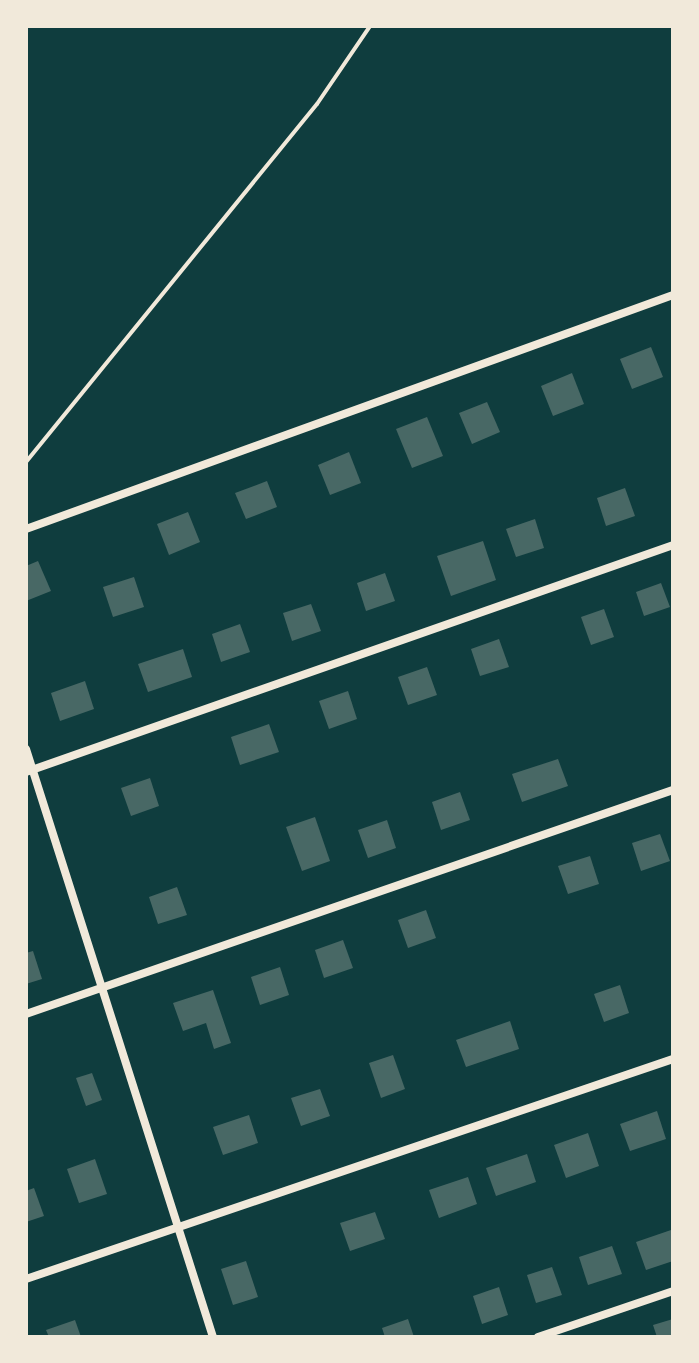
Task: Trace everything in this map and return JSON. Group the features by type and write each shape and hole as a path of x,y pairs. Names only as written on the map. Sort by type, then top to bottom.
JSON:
{"street":[{"path":"26,529 673,295"},
{"path":"30,770 673,545"},
{"path":"26,749 30,770 105,987 213,1337"},
{"path":"26,1014 673,790"},
{"path":"26,1279 673,1059"},
{"path":"538,1337 673,1291"}],"path":[{"path":"26,462 317,104 370,26"}],"building":[{"path":"651,347 663,377 632,389 620,359"},
{"path":"572,373 584,404 553,416 541,386"},
{"path":"487,402 500,432 472,444 459,413"},
{"path":"427,417 443,456 412,468 396,429"},
{"path":"349,452 361,483 330,495 318,465"},
{"path":"267,481 277,507 246,519 235,493"},
{"path":"625,488 635,516 606,526 597,498"},
{"path":"188,512 200,542 169,555 157,524"},
{"path":"535,519 544,548 516,557 506,529"},
{"path":"483,541 496,580 451,596 437,556"},
{"path":"38,561 51,591 26,601 26,566"},
{"path":"385,573 395,601 366,611 357,583"},
{"path":"134,577 144,607 113,617 103,587"},
{"path":"661,583 670,607 644,616 636,592"},
{"path":"311,604 321,631 292,641 283,613"},
{"path":"604,609 614,637 591,645 581,617"},
{"path":"240,624 250,652 221,662 212,634"},
{"path":"499,639 509,667 480,676 471,649"},
{"path":"183,649 192,677 148,692 138,664"},
{"path":"427,667 437,695 408,705 398,677"},
{"path":"85,681 94,709 60,721 51,693"},
{"path":"348,691 357,719 329,729 319,701"},
{"path":"269,724 279,752 240,765 231,737"},
{"path":"558,759 568,786 522,802 512,774"},
{"path":"150,778 159,806 131,816 121,788"},
{"path":"460,792 470,820 441,830 432,802"},
{"path":"315,817 330,861 302,871 286,827"},
{"path":"387,820 396,848 368,858 358,830"},
{"path":"660,834 670,861 641,871 632,843"},
{"path":"590,856 599,884 568,894 558,866"},
{"path":"177,887 187,915 158,924 149,897"},
{"path":"426,910 436,938 408,948 398,920"},
{"path":"343,940 353,968 324,978 315,950"},
{"path":"33,951 42,979 26,984 26,953"},
{"path":"280,967 289,995 260,1005 251,977"},
{"path":"620,985 629,1013 604,1022 594,994"},
{"path":"213,990 231,1043 214,1049 206,1023 183,1031 173,1003"},
{"path":"510,1021 519,1049 466,1067 456,1040"},
{"path":"393,1055 405,1089 381,1098 369,1063"},
{"path":"92,1073 102,1100 86,1106 76,1078"},
{"path":"320,1089 330,1116 301,1126 291,1098"},
{"path":"657,1111 666,1139 630,1151 620,1124"},
{"path":"249,1115 258,1143 223,1155 213,1127"},
{"path":"588,1133 599,1166 566,1178 554,1145"},
{"path":"527,1154 536,1182 496,1196 486,1168"},
{"path":"95,1159 107,1194 79,1203 67,1169"},
{"path":"468,1177 477,1204 439,1218 429,1190"},
{"path":"34,1188 44,1216 26,1222 26,1191"},
{"path":"375,1212 385,1239 350,1251 340,1223"},
{"path":"671,1230 673,1261 646,1270 636,1242"},
{"path":"612,1246 622,1274 588,1285 579,1257"},
{"path":"246,1261 258,1297 233,1305 221,1269"},
{"path":"552,1267 562,1295 536,1303 527,1275"},
{"path":"499,1287 508,1315 482,1324 473,1296"},
{"path":"408,1319 414,1337 385,1337 382,1328"},
{"path":"673,1319 673,1337 657,1337 653,1325"},
{"path":"75,1320 81,1337 49,1337 46,1330"}]}
